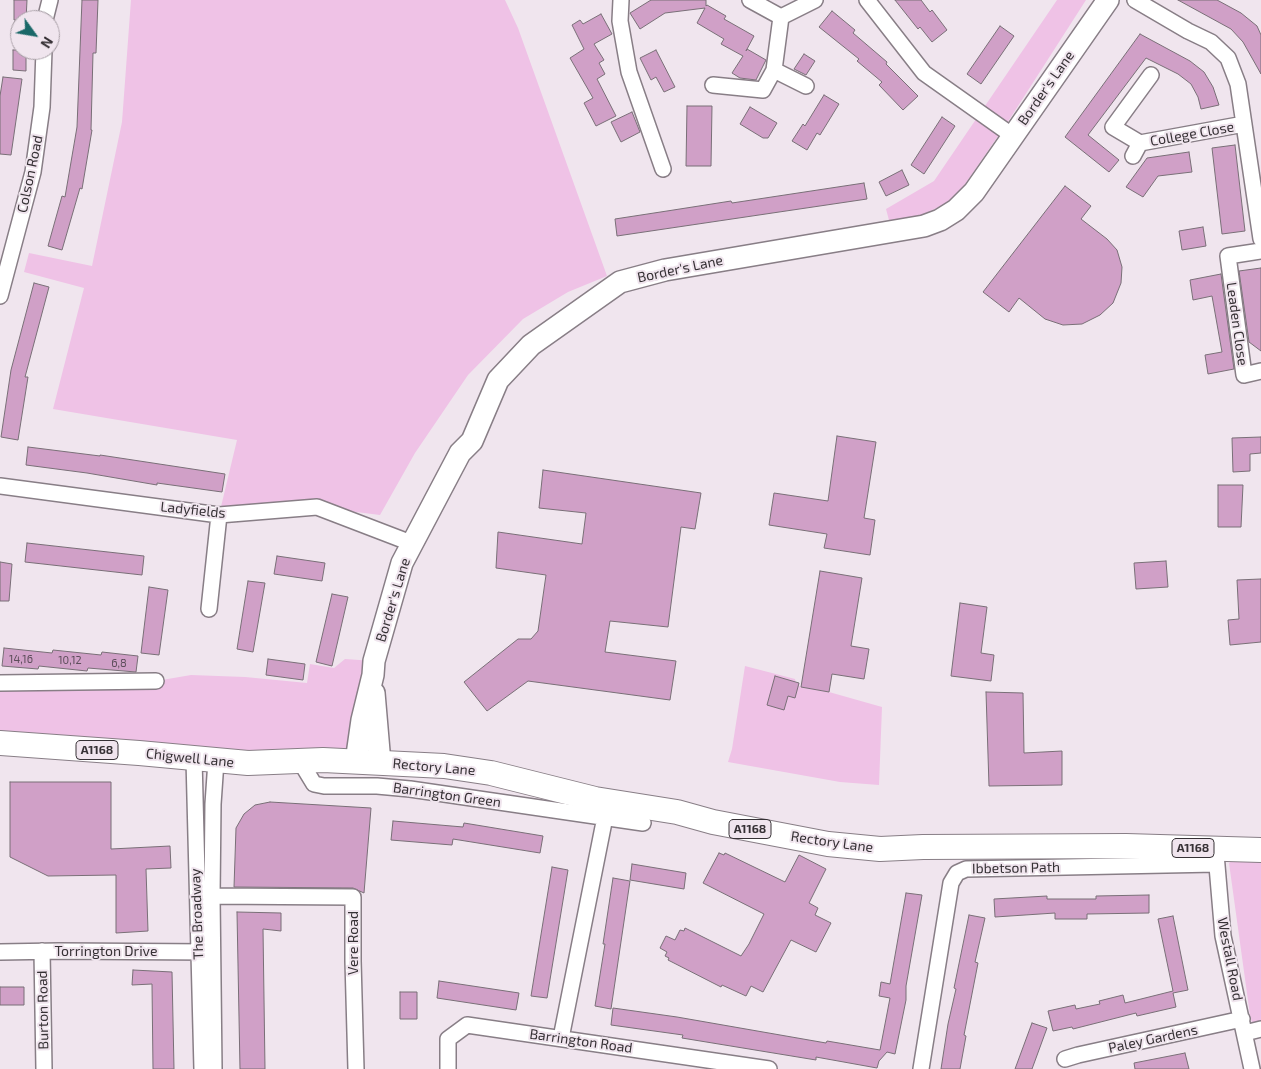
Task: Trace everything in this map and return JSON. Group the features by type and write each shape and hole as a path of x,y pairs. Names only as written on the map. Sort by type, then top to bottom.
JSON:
{"main road":[{"name":"Chigwell Lane","path":"0,743 139,752 205,760 260,763 300,761 380,762"},
{"name":"Rectory Lane","path":"380,762 444,766 491,773 595,799 676,812 713,822 828,844 880,849 1126,846 1216,857 1261,850"}],"street":[{"path":"621,0 620,21 629,72 663,168"},
{"path":"750,0 781,17"},
{"path":"781,17 815,0"},
{"path":"867,0 924,73 1013,136"},
{"name":"Border's Lane","path":"380,762 373,675 374,661 402,563 460,453 472,441 498,380 531,345 620,282 665,270 924,226 940,220 956,210 974,192 1108,0"},
{"path":"1135,0 1211,42 1228,58 1238,84 1261,239"},
{"path":"713,85 763,90 774,70 781,17"},
{"name":"Colson Road","path":"0,296 33,172 42,107 44,60"},
{"path":"774,70 806,86"},
{"name":"College Close","path":"1150,75 1113,127 1136,149 1244,124"},
{"name":"Leaden Close","path":"1261,251 1228,256 1244,375 1261,371"},
{"name":"Ladyfields","path":"0,486 220,515 317,507 411,543"},
{"path":"209,610 220,515"},
{"name":"Border's Lane","path":"356,762 362,720 373,675"},
{"path":"0,683 156,681"},
{"name":"The Broadway","path":"205,760 213,804 212,896 206,952 214,1069"},
{"name":"The Broadway","path":"202,1069 206,952 205,760"},
{"name":"Barrington Green","path":"300,761 314,784 324,786 377,786 410,789 643,823"},
{"path":"561,1038 606,817"},
{"name":"Westall Road","path":"1216,857 1223,936 1252,1069"},
{"name":"Ibbetson Path","path":"921,1069 951,883 957,873 966,869 1216,857"},
{"name":"Vere Road","path":"212,896 353,897 356,1069"},
{"name":"Torrington Drive","path":"0,952 173,950 206,952"},
{"name":"Burton Road","path":"42,951 44,1069"},
{"name":"Barrington Road","path":"448,1069 448,1039 467,1025 747,1068"},
{"name":"Paley Gardens","path":"1065,1059 1078,1055 1244,1026 1261,1029"},
{"path":"747,1068 769,1069"}],"shaded area":[{"path":"131,0 505,0 518,28 607,276 568,292 523,319 468,375 415,453 380,515 317,507 219,515 237,440 53,409 84,288 24,272 29,253 92,266 122,122"},
{"path":"1057,0 1086,0 1009,120 955,199 922,215 890,224 886,209 934,181"},
{"path":"345,659 374,661 380,763 124,752 0,731 0,689 156,681 191,675 245,677 307,683 310,664 334,668"},
{"path":"745,666 795,679 796,684 801,687 829,692 882,707 879,785 840,782 728,762 732,749"},
{"path":"1245,853 1261,854 1261,1029 1254,1031 1250,1015 1229,863"}],"building":[{"path":"14,0 27,0 26,10 14,10"},
{"path":"82,0 98,0 96,53 93,53 92,130 82,189 80,188 62,250 48,246 62,196 65,197 77,127"},
{"path":"651,0 706,0 706,6 726,16 724,19 754,36 747,49 766,60 756,80 740,78 732,73 743,56 721,44 724,39 697,23 705,8 665,13 640,29 630,13"},
{"path":"895,0 921,0 930,12 932,10 947,30 932,42 920,27 918,29"},
{"path":"1178,0 1217,0 1241,13 1257,26 1261,35 1261,74 1243,42 1231,29"},
{"path":"832,11 855,30 853,33 887,62 886,64 918,96 903,110 879,85 882,82 857,61 859,59 819,27"},
{"path":"601,14 612,34 594,44 604,60 599,63 605,74 597,79 616,116 596,126 584,103 593,98 570,58 584,49 572,25 580,20 583,24"},
{"path":"1000,26 1014,36 981,84 967,74"},
{"path":"1140,34 1190,61 1204,72 1213,87 1219,105 1201,109 1198,97 1191,84 1178,74 1146,58 1088,135 1119,160 1109,172 1065,137"},
{"path":"656,50 675,87 664,92 656,77 651,80 640,58"},
{"path":"804,54 815,61 806,75 794,69"},
{"path":"13,60 26,60 26,71 13,70"},
{"path":"3,77 22,79 11,155 0,154 0,96"},
{"path":"824,95 839,104 820,135 817,133 807,150 792,141 803,124 805,126"},
{"path":"687,106 712,106 711,166 686,166"},
{"path":"750,107 777,123 768,138 763,138 740,124"},
{"path":"632,112 640,132 621,142 611,122"},
{"path":"942,117 955,126 924,174 911,165"},
{"path":"1235,145 1245,231 1222,234 1212,148"},
{"path":"1189,152 1192,172 1158,176 1143,197 1126,187 1147,158"},
{"path":"902,170 909,185 886,196 879,182"},
{"path":"864,183 867,199 617,236 615,219"},
{"path":"1065,186 1091,206 1081,219 1107,239 1117,250 1122,267 1121,283 1113,303 1100,315 1082,324 1063,325 1045,319 1019,298 1009,312 983,292"},
{"path":"1203,227 1206,246 1182,250 1179,231"},
{"path":"1261,268 1261,351 1249,342 1239,271"},
{"path":"1221,274 1234,369 1208,374 1205,355 1222,352 1212,296 1193,300 1190,280"},
{"path":"34,283 49,287 25,377 28,377 18,440 1,437 11,370"},
{"path":"837,436 876,442 864,518 875,520 870,555 824,548 827,534 769,525 774,493 828,501"},
{"path":"1261,437 1261,453 1250,454 1250,471 1233,472 1232,438"},
{"path":"28,447 100,455 225,474 222,492 157,483 157,485 26,465"},
{"path":"543,470 701,493 695,529 681,527 668,627 610,621 605,652 676,661 670,700 528,681 487,711 464,682 518,639 531,639 538,631 546,575 496,568 498,532 582,544 586,513 539,508"},
{"path":"1218,485 1243,485 1241,527 1218,527"},
{"path":"27,543 144,556 142,575 25,562"},
{"path":"277,556 325,563 322,581 274,574"},
{"path":"1166,561 1168,587 1136,589 1134,563"},
{"path":"0,562 12,564 9,601 0,601"},
{"path":"820,571 862,578 851,646 869,649 864,679 832,674 829,692 801,687"},
{"path":"1261,579 1261,642 1230,645 1228,620 1239,619 1237,580"},
{"path":"248,581 265,583 253,652 237,649"},
{"path":"149,587 168,590 159,655 141,653"},
{"path":"332,594 348,597 332,666 316,662"},
{"path":"960,603 987,607 981,653 994,655 991,681 951,676"},
{"path":"4,648 52,653 53,650 101,655 102,652 138,656 136,672 88,668 87,671 39,666 38,669 2,666"},
{"path":"268,659 305,664 303,680 266,675"},
{"path":"775,676 799,683 795,698 788,696 784,710 767,705"},
{"path":"986,692 1023,693 1024,753 1062,751 1062,785 989,786"},
{"path":"10,782 111,782 111,849 170,846 171,868 146,869 148,931 116,933 116,875 48,876 10,857"},
{"path":"270,802 371,808 364,893 353,888 234,887 236,828 244,814 255,805"},
{"path":"393,821 463,827 464,823 543,836 540,853 453,839 452,845 391,840"},
{"path":"719,853 724,855 725,853 785,882 799,855 826,869 809,903 818,908 815,915 831,923 816,952 791,940 763,992 751,986 746,996 722,985 721,987 668,960 669,958 665,956 667,952 660,948 666,936 675,940 680,930 684,931 685,928 741,956 749,944 764,914 703,883"},
{"path":"632,864 686,873 684,889 630,880"},
{"path":"552,867 568,870 547,998 531,996"},
{"path":"613,878 630,881 611,1009 595,1006"},
{"path":"906,893 922,895 906,986 906,1000 895,1054 887,1052 879,1061 877,1068 816,1057 816,1060 682,1038 683,1035 611,1025 613,1008 880,1050 890,998 879,996 881,982 890,984"},
{"path":"1149,895 1149,913 1087,914 1087,919 1055,919 1055,913 995,917 994,899 1047,896 1047,899 1096,899 1096,896"},
{"path":"237,912 281,913 281,931 263,929 265,1069 240,1069"},
{"path":"969,915 985,918 975,962 978,963 964,1035 966,1036 960,1069 941,1069 956,989 954,988"},
{"path":"1173,916 1188,990 1173,993 1176,1007 1137,1016 1136,1013 1073,1029 1072,1027 1053,1031 1048,1011 1075,1005 1076,1009 1100,1004 1099,1001 1123,995 1125,1003 1173,991 1158,919"},
{"path":"133,970 172,972 174,1069 153,1069 152,984 132,985"},
{"path":"439,981 519,993 516,1010 437,998"},
{"path":"0,987 24,987 24,1005 0,1005"},
{"path":"400,992 417,992 417,1019 400,1019"},
{"path":"1032,1023 1047,1028 1032,1069 1015,1069"},
{"path":"1185,1053 1189,1069 1135,1069 1134,1063"}]}
